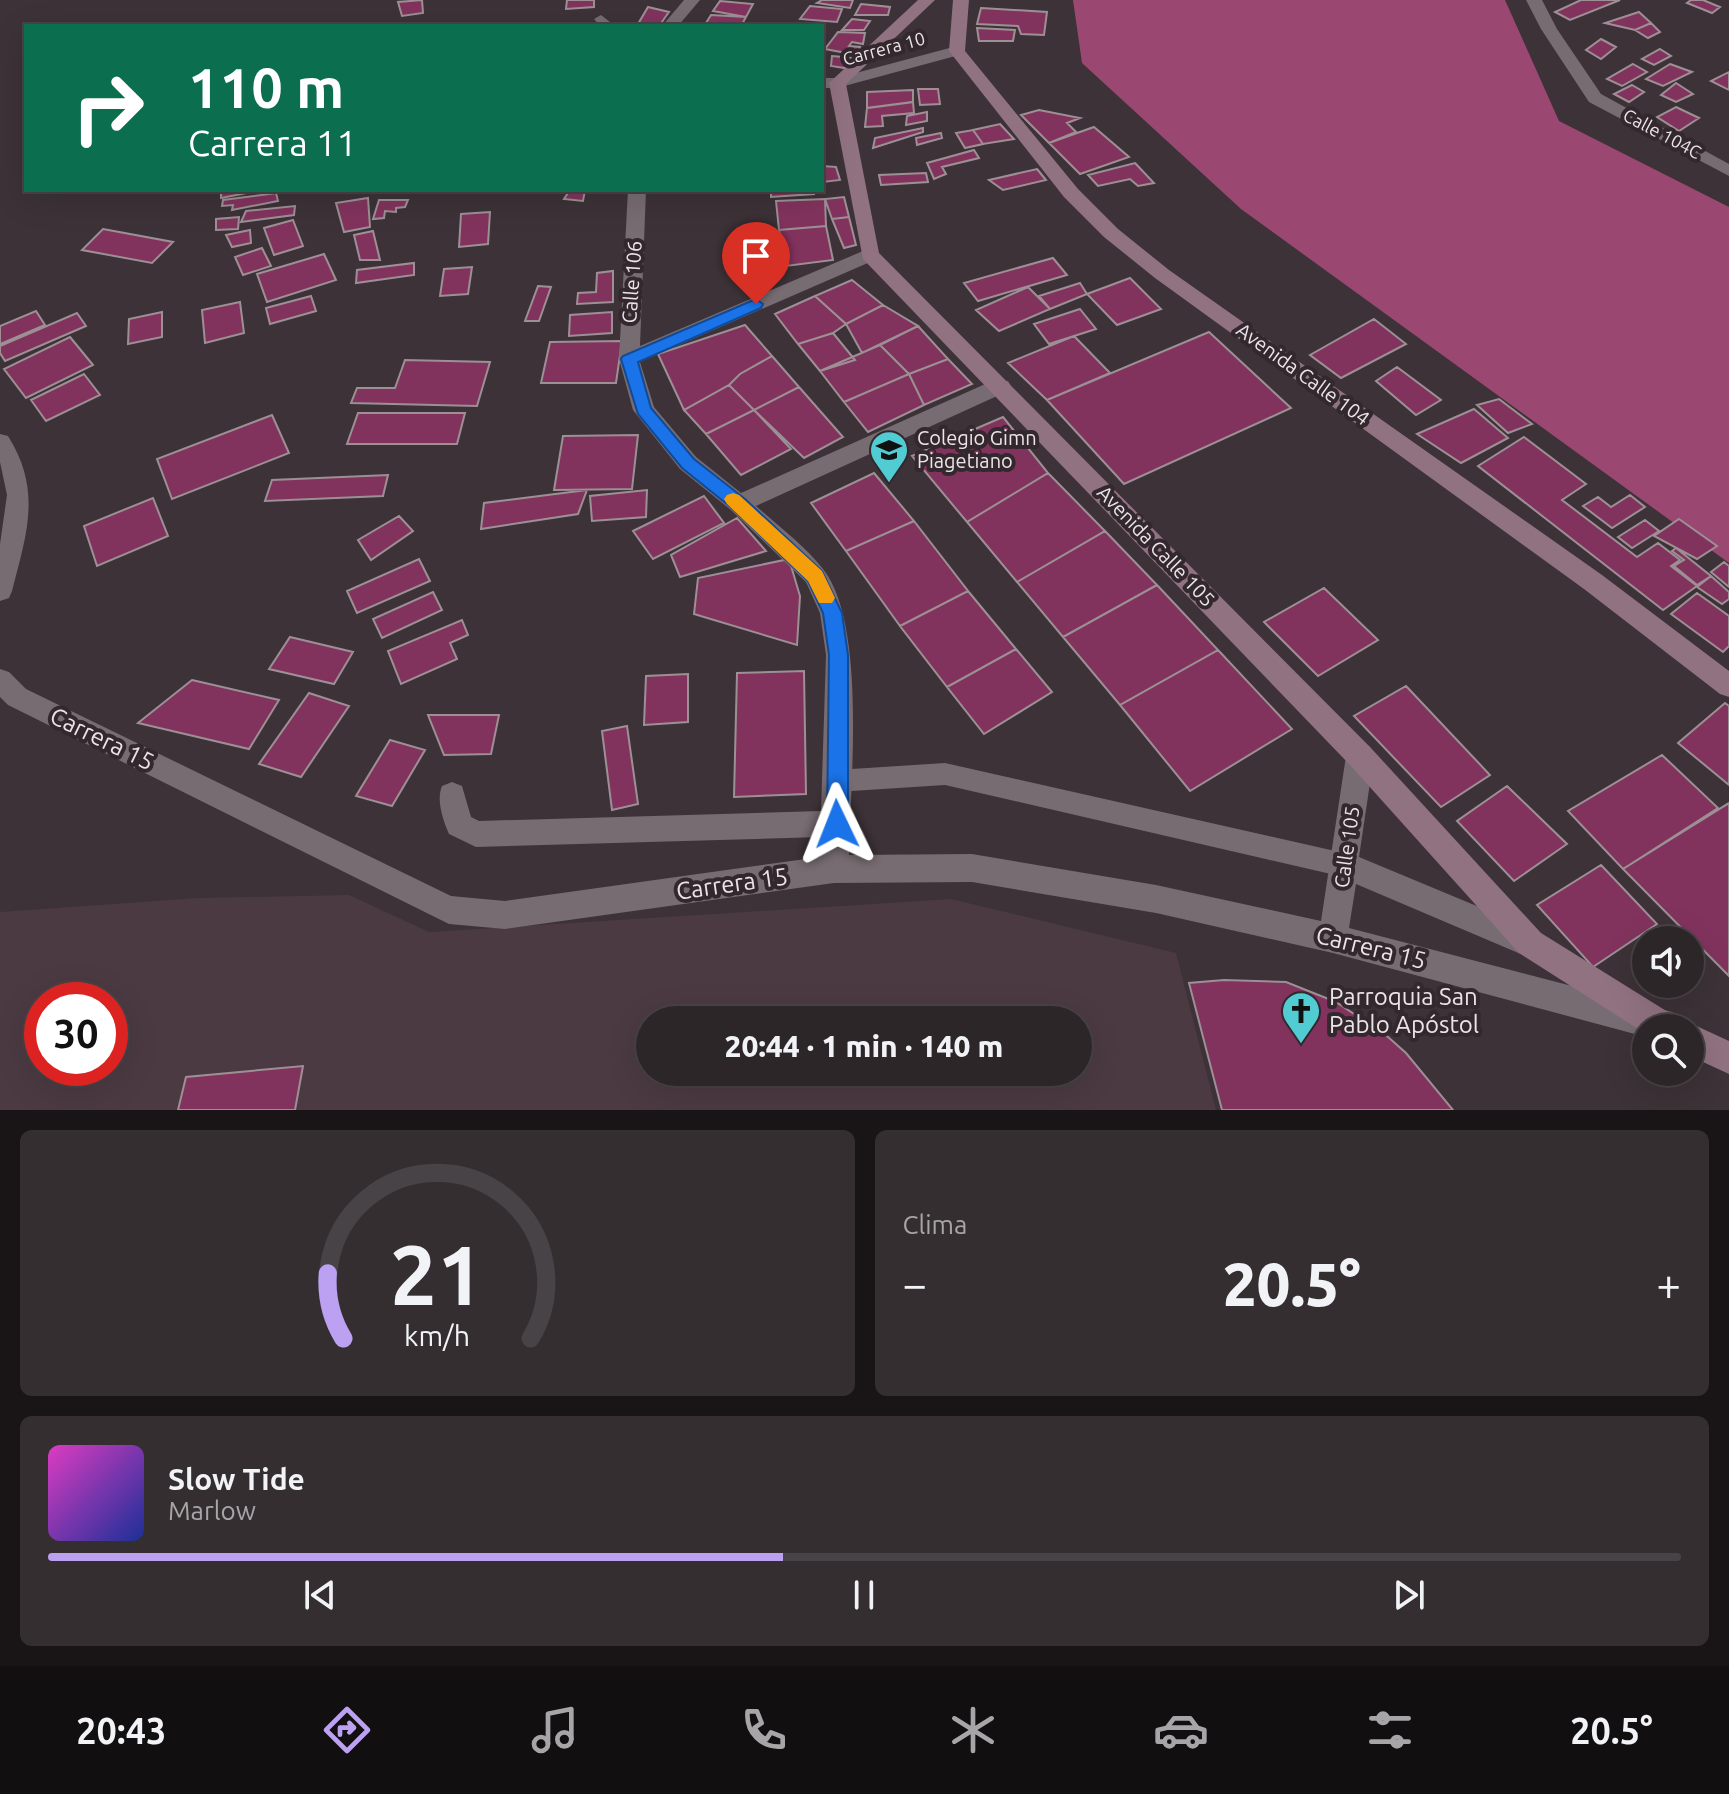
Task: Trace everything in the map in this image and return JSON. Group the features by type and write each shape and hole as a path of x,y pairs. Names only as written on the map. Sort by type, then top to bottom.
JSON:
{"main road":[{"path":"870,255 829,83 927,0"},
{"path":"957,51 961,0"},
{"name":"Avenida Calle 104","path":"957,51 1071,193 1111,233 1175,283 1593,582 1729,686"},
{"name":"Avenida Calle 105","path":"870,255 1360,756 1530,943 1644,1014"},
{"path":"1704,1042 1727,1047"}],"street":[{"path":"672,24 692,0"},
{"name":"Calle 104C","path":"1534,0 1549,29 1595,98 1729,171"},
{"name":"Carrera 10","path":"829,83 957,51"},
{"name":"Calle 106","path":"637,192 629,359 644,410 688,463 739,504 815,576 832,613 839,655 834,869"},
{"path":"629,359 870,255"},
{"path":"739,504 1000,386"},
{"path":"0,442 9,453 19,482 16,525 0,591"},
{"name":"Carrera 15","path":"6,692 449,910 505,915 834,869 972,868 1156,899 1333,938 1632,1018"},
{"name":"Calle 105","path":"1333,938 1360,756"},
{"path":"452,795 459,825 476,834 837,824"},
{"path":"1344,865 1530,943"},
{"path":"1704,1038 1727,1047"}],"lane":[{"path":"836,781 945,774 1344,865"}],"shaded area":[{"path":"1073,0 1505,0 1559,121 1729,207 1729,563 1241,209 1082,63"},
{"path":"349,895 429,932 951,899 1176,953 1216,1110 0,1110 0,912 198,898"}],"building":[{"path":"422,0 423,13 402,16 398,2"},
{"path":"567,0 594,0 594,7 566,9"},
{"path":"822,0 853,0 850,8 817,3"},
{"path":"1581,0 1620,0 1570,20 1555,12"},
{"path":"1703,0 1720,7 1712,13 1687,3"},
{"path":"720,1 753,4 746,17 713,11"},
{"path":"861,4 890,7 888,15 855,15"},
{"path":"810,6 842,9 837,22 800,19"},
{"path":"648,7 669,12 660,24 638,24"},
{"path":"981,8 1047,12 1044,35 1021,34 1018,26 977,24"},
{"path":"1639,12 1651,23 1635,30 1605,23"},
{"path":"711,15 746,17 742,24 706,23"},
{"path":"852,19 870,21 864,30 842,30"},
{"path":"1651,23 1660,32 1648,38 1635,30"},
{"path":"977,28 1015,30 1013,41 979,41"},
{"path":"838,32 865,33 863,44 852,42 849,46 860,47 857,55 825,49"},
{"path":"1601,39 1616,47 1601,59 1586,50"},
{"path":"1660,49 1671,56 1654,65 1642,59"},
{"path":"832,56 853,58 851,69 831,66"},
{"path":"1633,64 1647,72 1622,86 1607,79"},
{"path":"1670,64 1692,72 1663,86 1646,79"},
{"path":"1729,72 1729,90 1711,81"},
{"path":"1676,83 1693,94 1676,102 1661,95"},
{"path":"1632,85 1644,92 1629,102 1614,94"},
{"path":"918,89 938,89 940,104 920,105"},
{"path":"913,90 913,102 867,108 867,92"},
{"path":"913,102 914,113 882,116 883,126 865,127 867,108"},
{"path":"1676,107 1699,118 1679,131 1657,117"},
{"path":"1039,110 1080,118 1067,123 1076,132 1049,143 1021,115"},
{"path":"927,112 927,121 906,125 907,116"},
{"path":"1000,124 1014,139 983,144 973,130"},
{"path":"1094,127 1129,157 1080,174 1049,143"},
{"path":"923,128 923,132 873,148 875,138"},
{"path":"973,130 983,144 965,148 956,133"},
{"path":"941,133 942,138 917,145 916,138"},
{"path":"974,150 979,158 942,167 946,174 934,179 927,163"},
{"path":"1135,163 1154,183 1138,186 1130,179 1098,186 1088,175"},
{"path":"824,166 836,167 840,180 824,182"},
{"path":"1037,169 1046,180 1003,190 989,180"},
{"path":"926,173 928,182 881,185 879,175"},
{"path":"221,192 252,192 221,198"},
{"path":"569,192 585,192 583,201 564,199"},
{"path":"771,192 814,192 814,194 771,197"},
{"path":"276,193 278,201 232,210 233,205 222,206 223,200"},
{"path":"844,197 849,217 832,219 825,199"},
{"path":"368,198 370,227 344,232 336,203"},
{"path":"825,199 826,226 779,230 776,201"},
{"path":"379,200 408,200 405,207 396,208 396,212 385,211 384,218 373,219"},
{"path":"295,206 294,215 241,222 246,211"},
{"path":"490,212 488,244 459,247 461,214"},
{"path":"239,217 238,229 216,230 216,219"},
{"path":"849,217 856,245 844,248 832,219"},
{"path":"293,220 303,246 274,255 264,228"},
{"path":"826,226 833,260 786,266 779,230"},
{"path":"103,229 173,242 152,263 82,250"},
{"path":"250,230 251,243 232,247 226,235"},
{"path":"373,231 380,260 360,260 354,235"},
{"path":"262,248 271,266 243,275 235,257"},
{"path":"324,254 336,280 267,302 257,274"},
{"path":"1053,258 1067,275 978,301 964,283"},
{"path":"414,263 414,275 356,283 357,270"},
{"path":"472,267 468,294 440,296 444,269"},
{"path":"613,271 613,302 577,304 578,293 596,292 597,273"},
{"path":"1130,278 1161,309 1117,325 1087,294"},
{"path":"852,280 883,305 846,324 815,296"},
{"path":"1080,283 1087,294 1050,309 1039,296"},
{"path":"538,286 551,287 539,321 525,321"},
{"path":"1028,287 1050,309 999,331 976,310"},
{"path":"311,296 316,311 270,324 266,308"},
{"path":"815,296 846,324 833,333 798,344 775,314"},
{"path":"240,302 244,333 205,343 202,310"},
{"path":"883,305 918,326 862,353 846,324"},
{"path":"1080,309 1096,329 1049,344 1034,324"},
{"path":"36,311 45,325 0,344 0,326"},
{"path":"162,312 162,337 128,344 129,319"},
{"path":"612,312 612,333 569,336 570,315"},
{"path":"77,313 86,326 5,361 0,353 0,346"},
{"path":"1374,319 1406,344 1341,378 1310,355"},
{"path":"745,325 772,356 684,410 658,354"},
{"path":"918,326 948,359 909,374 880,345"},
{"path":"1209,332 1291,408 1124,484 1047,400"},
{"path":"833,333 855,360 820,371 798,344"},
{"path":"1074,336 1110,373 1047,400 1008,363"},
{"path":"70,337 93,365 26,398 4,369"},
{"path":"622,341 616,383 541,383 550,342"},
{"path":"880,345 909,374 844,402 820,371"},
{"path":"772,356 799,387 754,410 729,385 740,374"},
{"path":"948,359 972,384 924,405 909,374"},
{"path":"405,360 490,362 477,406 351,403 357,388 395,388"},
{"path":"1397,367 1441,400 1416,415 1376,381"},
{"path":"84,374 100,395 46,421 31,400"},
{"path":"909,374 924,405 868,432 844,402"},
{"path":"729,385 754,410 706,434 684,410"},
{"path":"799,387 843,437 804,458 754,410"},
{"path":"1499,399 1532,424 1508,433 1477,405"},
{"path":"1474,409 1508,438 1461,463 1417,434"},
{"path":"754,410 791,449 741,475 706,434"},
{"path":"358,413 465,413 457,444 347,444"},
{"path":"272,415 289,453 172,499 157,459"},
{"path":"1003,417 1048,473 967,522 912,456"},
{"path":"638,435 632,489 554,490 563,436"},
{"path":"1524,437 1586,484 1562,500 1637,557 1658,543 1680,560 1671,566 1697,586 1663,610 1478,466"},
{"path":"874,473 914,521 846,551 811,503"},
{"path":"1048,473 1105,531 1017,582 967,522"},
{"path":"388,475 383,496 265,501 272,480"},
{"path":"587,490 578,514 481,529 484,503"},
{"path":"647,490 646,517 592,521 590,496"},
{"path":"1630,495 1645,507 1612,528 1583,506 1598,497 1611,507"},
{"path":"704,496 724,523 653,559 633,531"},
{"path":"153,498 168,536 97,566 84,526"},
{"path":"399,516 413,531 371,560 358,540"},
{"path":"737,518 766,551 680,577 671,555"},
{"path":"1679,519 1717,546 1697,559 1654,536"},
{"path":"1645,520 1659,531 1632,548 1618,537"},
{"path":"914,521 968,591 900,626 846,551"},
{"path":"1105,531 1157,585 1063,637 1017,582"},
{"path":"1676,548 1711,576 1697,585 1674,566 1684,560 1672,551"},
{"path":"419,559 430,581 357,613 347,591"},
{"path":"789,559 800,596 797,645 694,614 698,578"},
{"path":"1724,562 1729,566 1729,587 1711,572"},
{"path":"1711,576 1729,592 1729,599 1722,604 1697,587"},
{"path":"1157,585 1218,650 1120,705 1063,637"},
{"path":"1324,588 1378,640 1318,676 1264,622"},
{"path":"968,591 1016,649 947,687 900,626"},
{"path":"433,592 442,610 382,638 373,619"},
{"path":"1697,593 1729,616 1729,646 1723,652 1671,614"},
{"path":"462,620 468,635 450,643 457,659 401,684 388,651"},
{"path":"290,637 353,652 334,684 269,669"},
{"path":"1016,649 1052,692 984,734 947,687"},
{"path":"1218,650 1292,729 1190,791 1120,705"},
{"path":"804,671 806,794 734,797 737,673"},
{"path":"688,674 688,722 644,725 646,676"},
{"path":"192,680 279,700 249,749 138,723"},
{"path":"1406,686 1490,775 1441,807 1354,716"},
{"path":"309,693 349,706 301,777 259,764"},
{"path":"1725,703 1729,706 1729,785 1678,743"},
{"path":"428,715 499,715 491,754 444,755"},
{"path":"627,726 638,804 612,810 602,731"},
{"path":"390,740 425,750 392,806 356,796"},
{"path":"1662,755 1718,808 1623,869 1568,811"},
{"path":"1507,786 1567,844 1514,881 1457,821"},
{"path":"1729,803 1729,976 1704,951 1704,926 1679,926 1623,869"},
{"path":"1601,865 1657,924 1632,926 1632,941 1593,967 1537,905"},
{"name":"Parroquia San Pablo Apóstol","path":"1224,980 1286,982 1336,1002 1387,1036 1406,1053 1453,1110 1222,1110 1189,983"},
{"path":"303,1066 295,1110 178,1110 186,1077"}],"slow traffic":[{"path":"733,499 815,576 825,598"}],"place":[{"name":"Colegio Gimn Piagetiano","path":"889,484"},
{"name":"Parroquia San Pablo Apóstol","path":"1301,1045"}],"route":[{"path":"756,304 629,359 644,410 688,463 739,504 815,576 832,613 839,655 837,824"}]}
